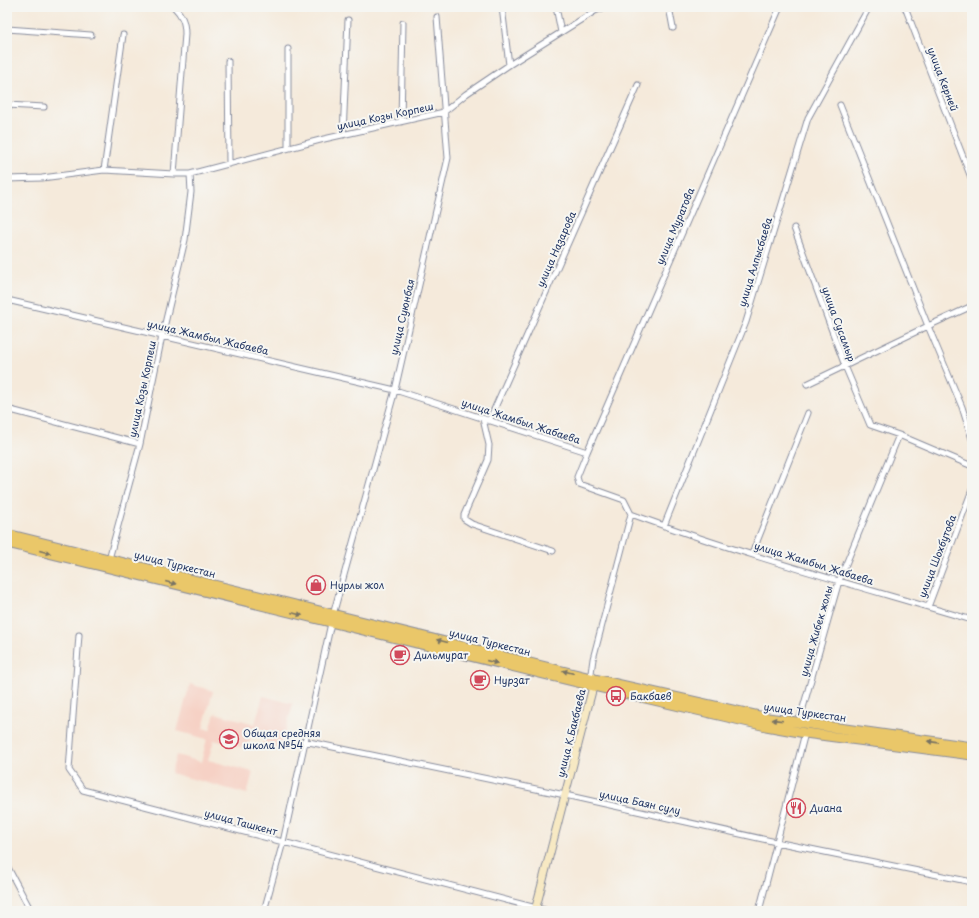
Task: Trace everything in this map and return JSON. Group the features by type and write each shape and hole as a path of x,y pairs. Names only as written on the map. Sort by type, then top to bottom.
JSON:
{"highway":[{"name":"улица Туркестан","path":"7,534 109,559 332,619"},
{"name":"улица Туркестан","path":"7,543 594,682 766,726 805,733 972,755"},
{"name":"улица Туркестан","path":"594,682 768,718 972,747"}],"street":[{"path":"174,7 185,22 174,174"},
{"path":"502,7 509,65"},
{"path":"556,7 561,32"},
{"name":"улица Козы Корпеш","path":"7,179 42,178 104,170 190,174 288,148 444,112 466,94 509,65 595,11 605,7"},
{"path":"669,7 673,28"},
{"name":"улица Муратова","path":"587,452 780,7"},
{"name":"улица Алпысбаева","path":"664,526 746,322 808,118 869,7"},
{"name":"улица Керней","path":"905,7 972,180"},
{"name":"улица Суюнбая","path":"264,911 283,842 332,619 395,390 448,158 437,17"},
{"path":"343,135 348,20"},
{"path":"401,122 403,23"},
{"path":"7,29 91,35"},
{"path":"104,170 123,34"},
{"path":"288,49 288,148"},
{"path":"228,61 229,164"},
{"name":"улица Назарова","path":"490,421 638,85"},
{"path":"7,105 44,107"},
{"path":"840,105 962,407 972,439"},
{"name":"улица Козы Корпеш","path":"109,559 140,444 162,336 185,240 191,192 190,174"},
{"name":"улица Сусамыр","path":"794,228 845,366 870,425 899,435"},
{"name":"улица Жамбыл Жабаева","path":"7,300 395,390 587,452 576,477 579,484 624,500 631,514 752,554 972,620"},
{"path":"807,384 972,306"},
{"path":"7,409 140,444"},
{"path":"752,554 808,413"},
{"path":"483,419 489,445 488,460 464,515 464,519 472,524 553,551"},
{"path":"899,435 972,466"},
{"name":"улица Жибек жолы","path":"799,722 839,581 899,435"},
{"name":"улица Шохбутова","path":"928,607 972,490"},
{"name":"улица К.Бакбаева","path":"536,910 594,682 591,673 593,659 631,514"},
{"name":"улица Ташкент","path":"79,635 69,770 83,790 536,910 548,911"},
{"path":"759,911 805,733"},
{"name":"улица Баян сулу","path":"304,741 565,795 776,842 972,882"},
{"path":"7,867 31,911"}],"shaded area":[{"name":"Общая средняя школа №54","path":"190,684 213,691 203,728 210,730 215,713 255,724 263,696 293,704 280,750 262,745 266,734 253,730 247,749 214,740 208,760 253,772 247,794 171,773 176,755 201,762 207,739 177,731"}],"place":[{"name":"Нурлы жол","path":"316,585"},
{"name":"Дильмурат","path":"400,655"},
{"name":"Нурзат","path":"480,680"},
{"name":"Бакбаев","path":"616,696"},
{"name":"Общая средняя школа №54","path":"229,739"},
{"name":"Диана","path":"796,808"}]}
